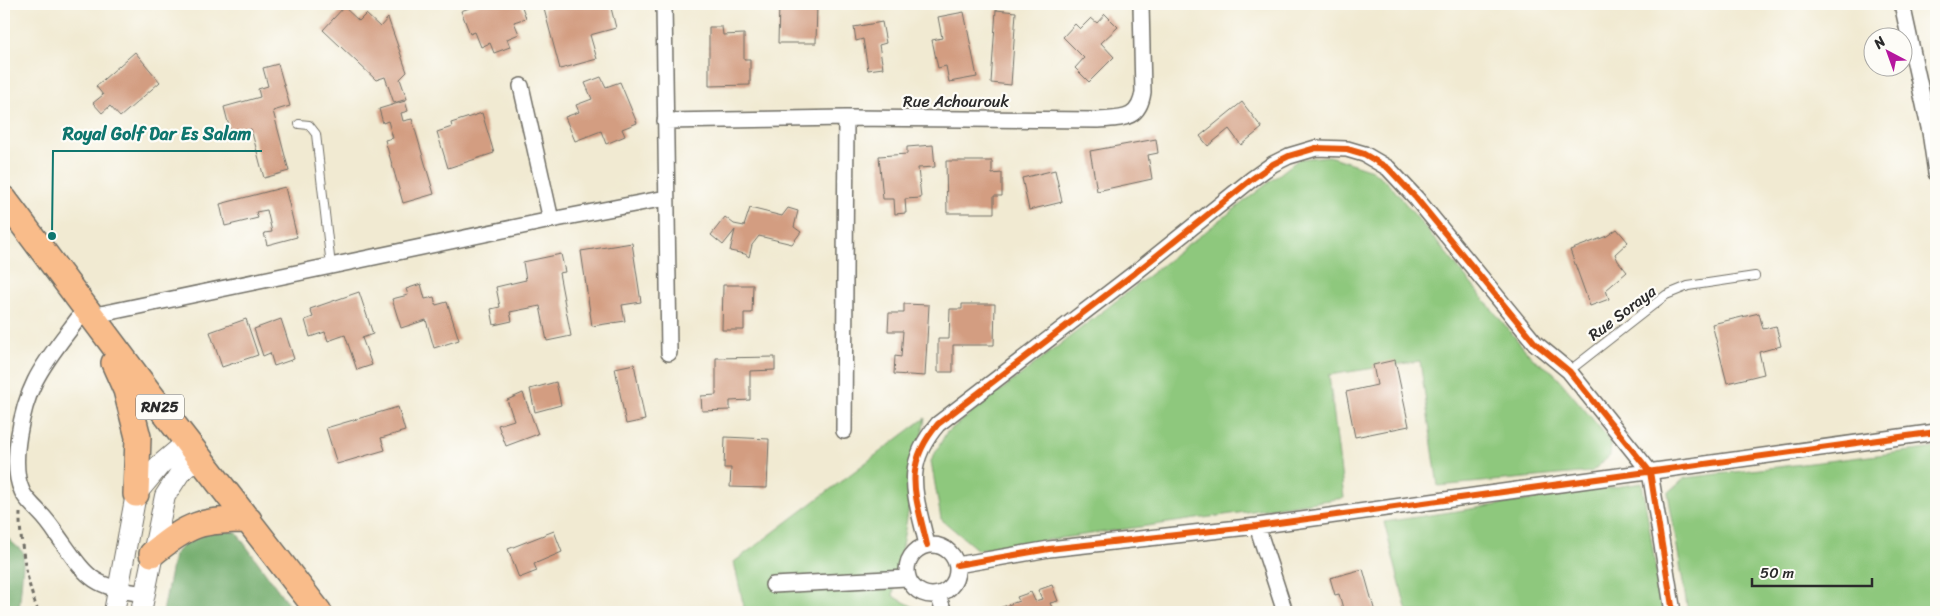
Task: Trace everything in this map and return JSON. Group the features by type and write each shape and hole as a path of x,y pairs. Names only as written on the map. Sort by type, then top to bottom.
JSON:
{"main road":[{"name":"RN25","path":"4,199 92,317 319,612"},
{"path":"92,317 126,390 133,415 138,437 136,494"},
{"path":"152,554 170,540 200,523 249,520"}],"street":[{"path":"664,4 669,353"},
{"name":"Rue Achourouk","path":"665,121 846,118 1098,120 1128,117 1140,105 1144,92 1141,4"},
{"path":"1902,4 1930,132 1936,174"},
{"path":"521,86 551,220"},
{"path":"844,431 846,118"},
{"path":"927,545 915,484 915,465 927,436 938,424 1273,164 1302,150 1316,148 1347,149 1364,154 1388,168 1416,198 1535,343 1569,371 1650,472 1673,612"},
{"path":"193,449 166,496 143,603 118,590 98,583 88,575 41,514 22,493 16,471 19,440 26,406 35,381 47,361 92,317 551,220 666,198"},
{"path":"957,565 1049,549 1257,526 1936,432"},
{"path":"114,612 136,494 161,464 193,449"},
{"path":"1257,526 1285,612"},
{"path":"927,545 938,545 947,550 957,565 957,577 953,585 938,595 931,596 917,591 911,586 907,578 908,562 912,554 919,548 927,545"},
{"path":"773,585 907,578"},
{"path":"938,595 944,612"}],"lane":[{"path":"299,124 309,125 316,134 331,266"},
{"name":"Rue Soraya","path":"1569,371 1666,295 1688,286 1755,276"}],"path":[{"path":"22,493 20,526 29,585 39,612"}],"green space":[{"path":"1329,156 1372,170 1391,186 1532,358 1553,372 1604,433 1611,444 1610,456 1591,472 1438,486 1420,361 1329,375 1344,498 978,550 941,519 931,461 946,433 1299,159"},
{"path":"925,418 893,596 923,612 745,612 734,562"},
{"path":"1936,448 1936,612 1688,612 1668,493 1685,478"},
{"path":"1642,483 1663,612 1407,612 1384,522"},
{"path":"196,531 236,532 294,612 163,612 174,555"},
{"path":"4,535 24,553 19,612 4,612"}],"building":[{"path":"480,4 521,4 526,18 514,22 519,34 507,39 510,47 494,53 490,43 481,47 475,32 470,34 461,11"},
{"path":"563,4 565,7 579,4 610,4 616,28 590,35 597,59 560,69 544,9"},
{"path":"779,4 817,4 816,43 778,43"},
{"path":"344,7 359,21 366,14 380,27 388,18 407,72 400,79 407,99 394,103 385,77 376,80 323,30"},
{"path":"996,10 1016,12 1011,85 991,83"},
{"path":"964,12 977,77 949,82 946,66 938,68 932,40 942,38 938,17"},
{"path":"1105,14 1118,27 1101,43 1114,57 1089,82 1075,68 1084,58 1063,37 1075,24 1080,29 1091,18 1097,23"},
{"path":"882,22 886,43 879,45 883,68 868,70 863,39 856,41 854,27"},
{"path":"709,27 722,27 723,35 744,34 744,59 750,59 750,85 709,86"},
{"path":"135,52 160,82 120,117 110,106 102,113 93,103 103,95 96,86"},
{"path":"278,64 290,106 273,111 289,171 264,178 251,129 231,134 224,107 260,97 258,89 268,86 263,68"},
{"path":"601,77 606,87 620,82 637,123 622,129 625,136 606,144 601,131 575,141 565,117 579,112 576,105 592,99 585,83"},
{"path":"405,101 408,111 401,113 403,121 412,119 434,194 403,203 385,140 393,138 388,121 383,123 379,109"},
{"path":"1242,102 1262,128 1241,145 1229,129 1208,146 1200,136"},
{"path":"482,113 494,153 448,168 437,132 452,127 451,123"},
{"path":"1156,139 1158,153 1148,155 1152,179 1097,191 1090,151"},
{"path":"933,145 935,167 918,168 921,198 905,199 906,213 895,214 894,199 883,199 879,156 907,154 907,147"},
{"path":"946,161 992,161 992,174 1002,173 1002,196 994,196 994,213 947,213"},
{"path":"1055,170 1062,202 1029,210 1022,178"},
{"path":"285,187 297,237 267,245 264,233 272,232 267,210 256,212 258,218 225,226 220,204"},
{"path":"750,208 782,216 788,208 798,211 794,227 801,232 792,244 759,236 752,245 749,257 745,254 730,251 735,230 723,245 711,235 725,217 734,224 744,226"},
{"path":"1617,229 1628,242 1615,254 1627,272 1606,290 1609,299 1590,306 1570,250 1607,236"},
{"path":"632,243 641,302 622,305 625,321 592,326 581,251"},
{"path":"561,254 565,272 559,273 571,336 547,341 540,306 510,312 512,321 494,325 491,309 500,307 496,287 526,280 523,262"},
{"path":"421,284 425,299 434,297 436,305 447,302 459,340 434,348 426,320 401,328 392,299 408,295 406,289"},
{"path":"723,285 753,285 752,313 744,313 744,330 722,330"},
{"path":"359,292 373,334 362,338 372,365 357,370 345,335 328,341 325,332 310,337 305,320 313,317 310,309"},
{"path":"904,304 929,305 925,376 894,374 895,356 901,357 903,331 888,331 889,313 904,313"},
{"path":"962,304 995,304 994,345 953,345 953,372 938,372 938,339 949,339 950,309 962,309"},
{"path":"1759,313 1763,329 1776,326 1781,346 1759,352 1764,374 1727,383 1712,324"},
{"path":"246,319 258,355 222,367 210,332"},
{"path":"281,319 294,359 274,366 270,353 263,356 254,329"},
{"path":"775,357 775,370 750,371 750,400 730,401 730,410 702,411 701,396 716,395 716,358"},
{"path":"1395,360 1409,426 1355,437 1346,392 1377,385 1373,365"},
{"path":"634,364 645,420 626,424 615,368"},
{"path":"556,382 561,405 535,412 530,389"},
{"path":"523,393 538,434 506,446 498,425 514,420 507,400"},
{"path":"398,407 405,431 381,438 385,450 337,464 326,428"},
{"path":"725,437 769,439 767,488 730,487 731,468 724,468"},
{"path":"554,531 562,552 534,564 537,571 519,578 508,549"},
{"path":"1363,569 1375,612 1344,612 1339,594 1335,595 1330,578"},
{"path":"1052,585 1058,601 1050,603 1054,612 991,612 1019,601 1017,597 1031,592 1035,601 1042,599 1038,590"}],"cycle path":[{"path":"927,545 916,496 915,468 926,439 938,424 1273,164 1289,156 1316,148 1347,149 1364,154 1388,168 1416,198 1535,343 1569,371 1650,472 1673,612"},
{"path":"957,565 1049,549 1257,526 1936,432"}],"place":[{"name":"Royal Golf Dar Es Salam","path":"52,236"}]}
